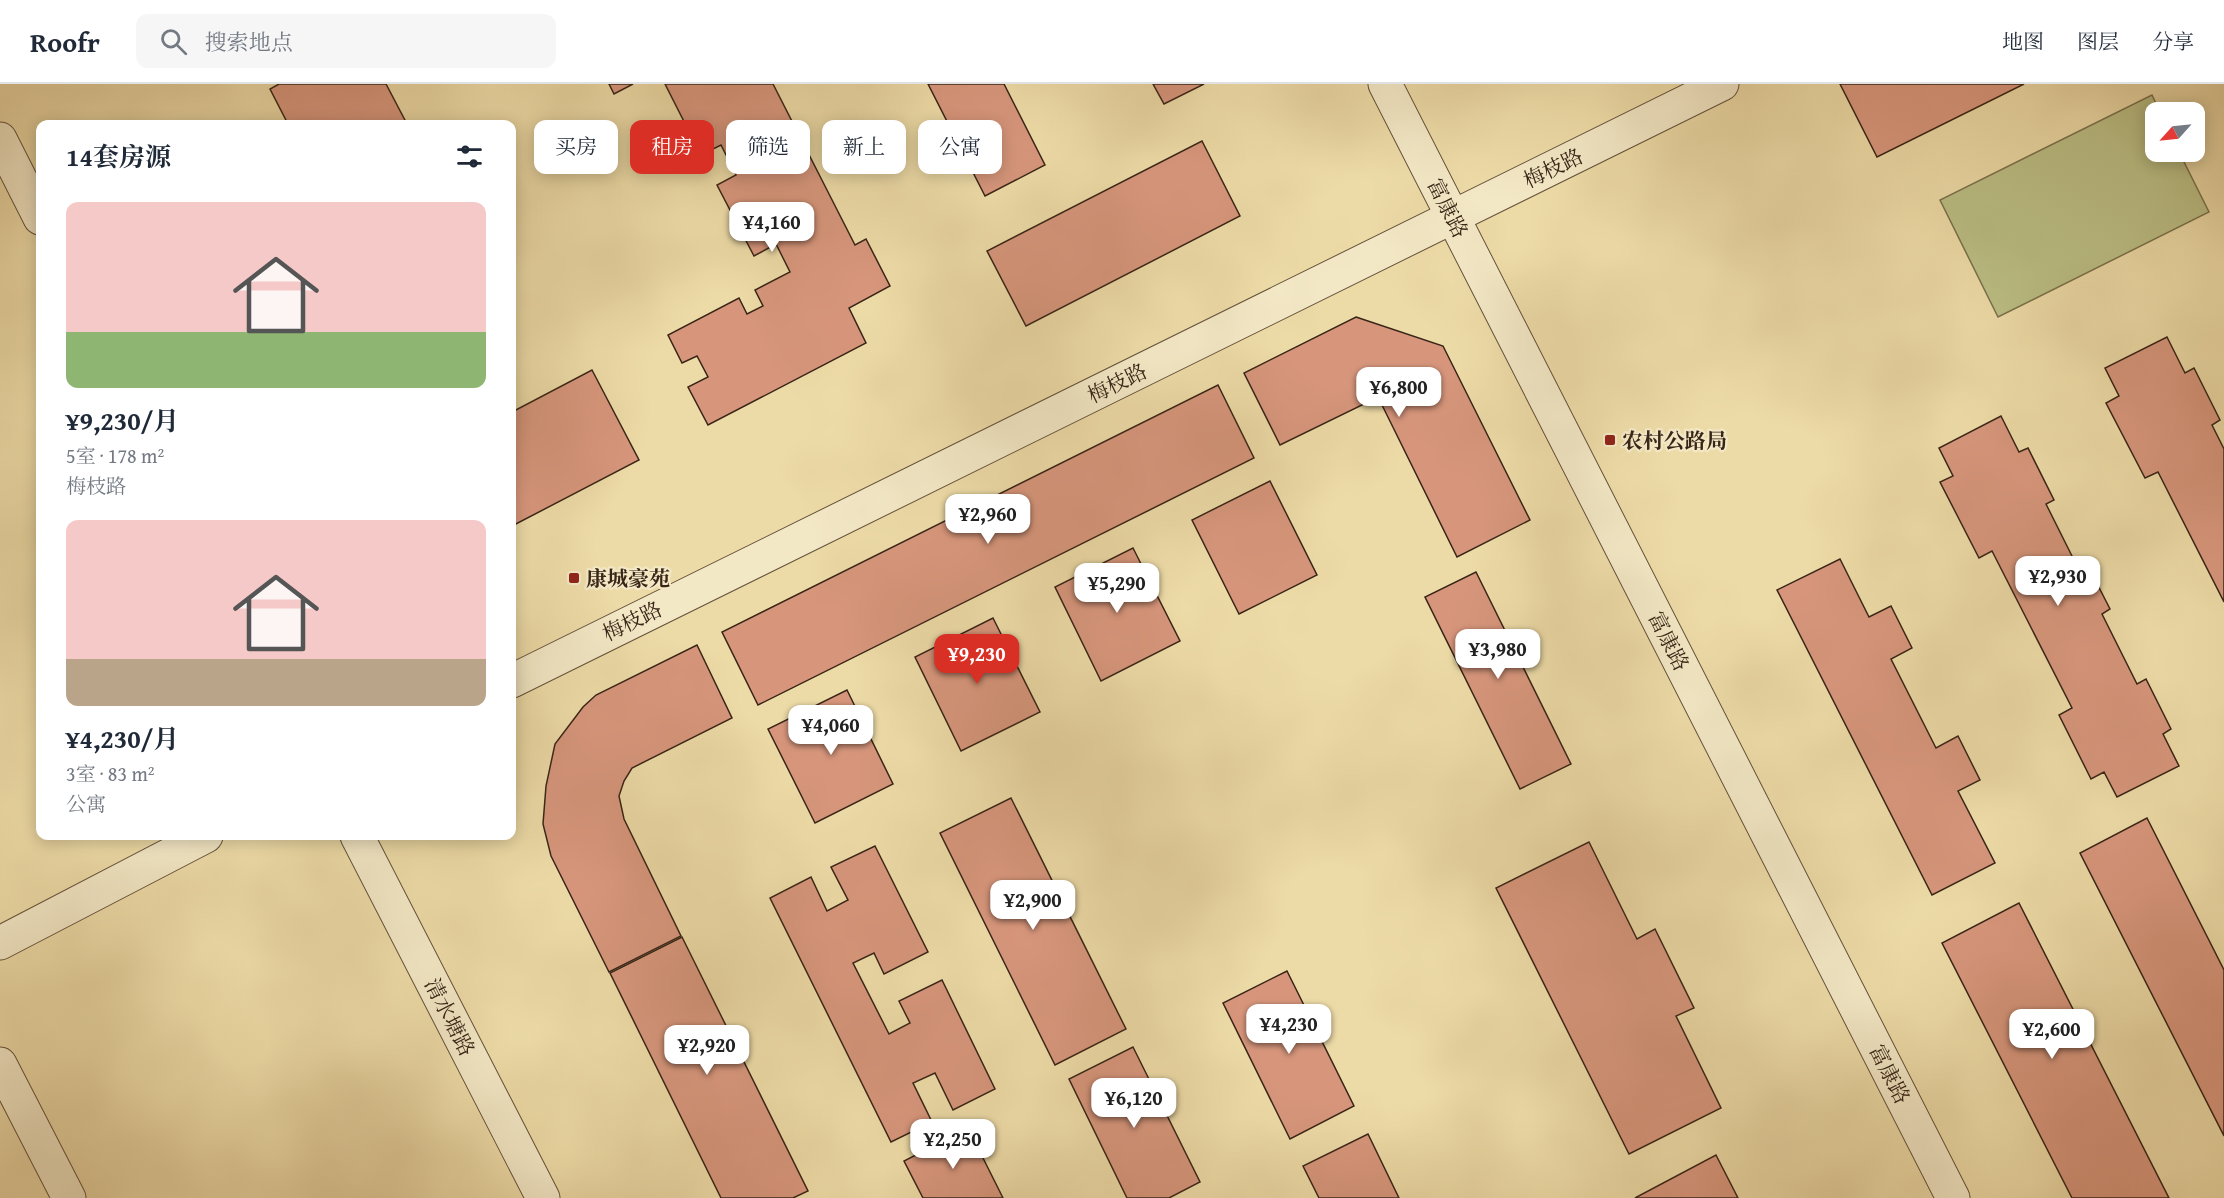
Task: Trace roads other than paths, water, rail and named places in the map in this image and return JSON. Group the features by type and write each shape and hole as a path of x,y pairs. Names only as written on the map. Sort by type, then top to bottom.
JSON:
{"street":[{"name":"富康路","path":"1385,84 1953,1198"},
{"name":"梅枝路","path":"516,679 1722,84"},
{"path":"0,139 36,210"},
{"path":"0,943 198,840"},
{"name":"清水塘路","path":"359,840 543,1198"},
{"path":"0,1064 69,1198"}],"place":[{"name":"农村公路局","path":"1610,440"},
{"name":"康城豪苑","path":"574,578"}]}
